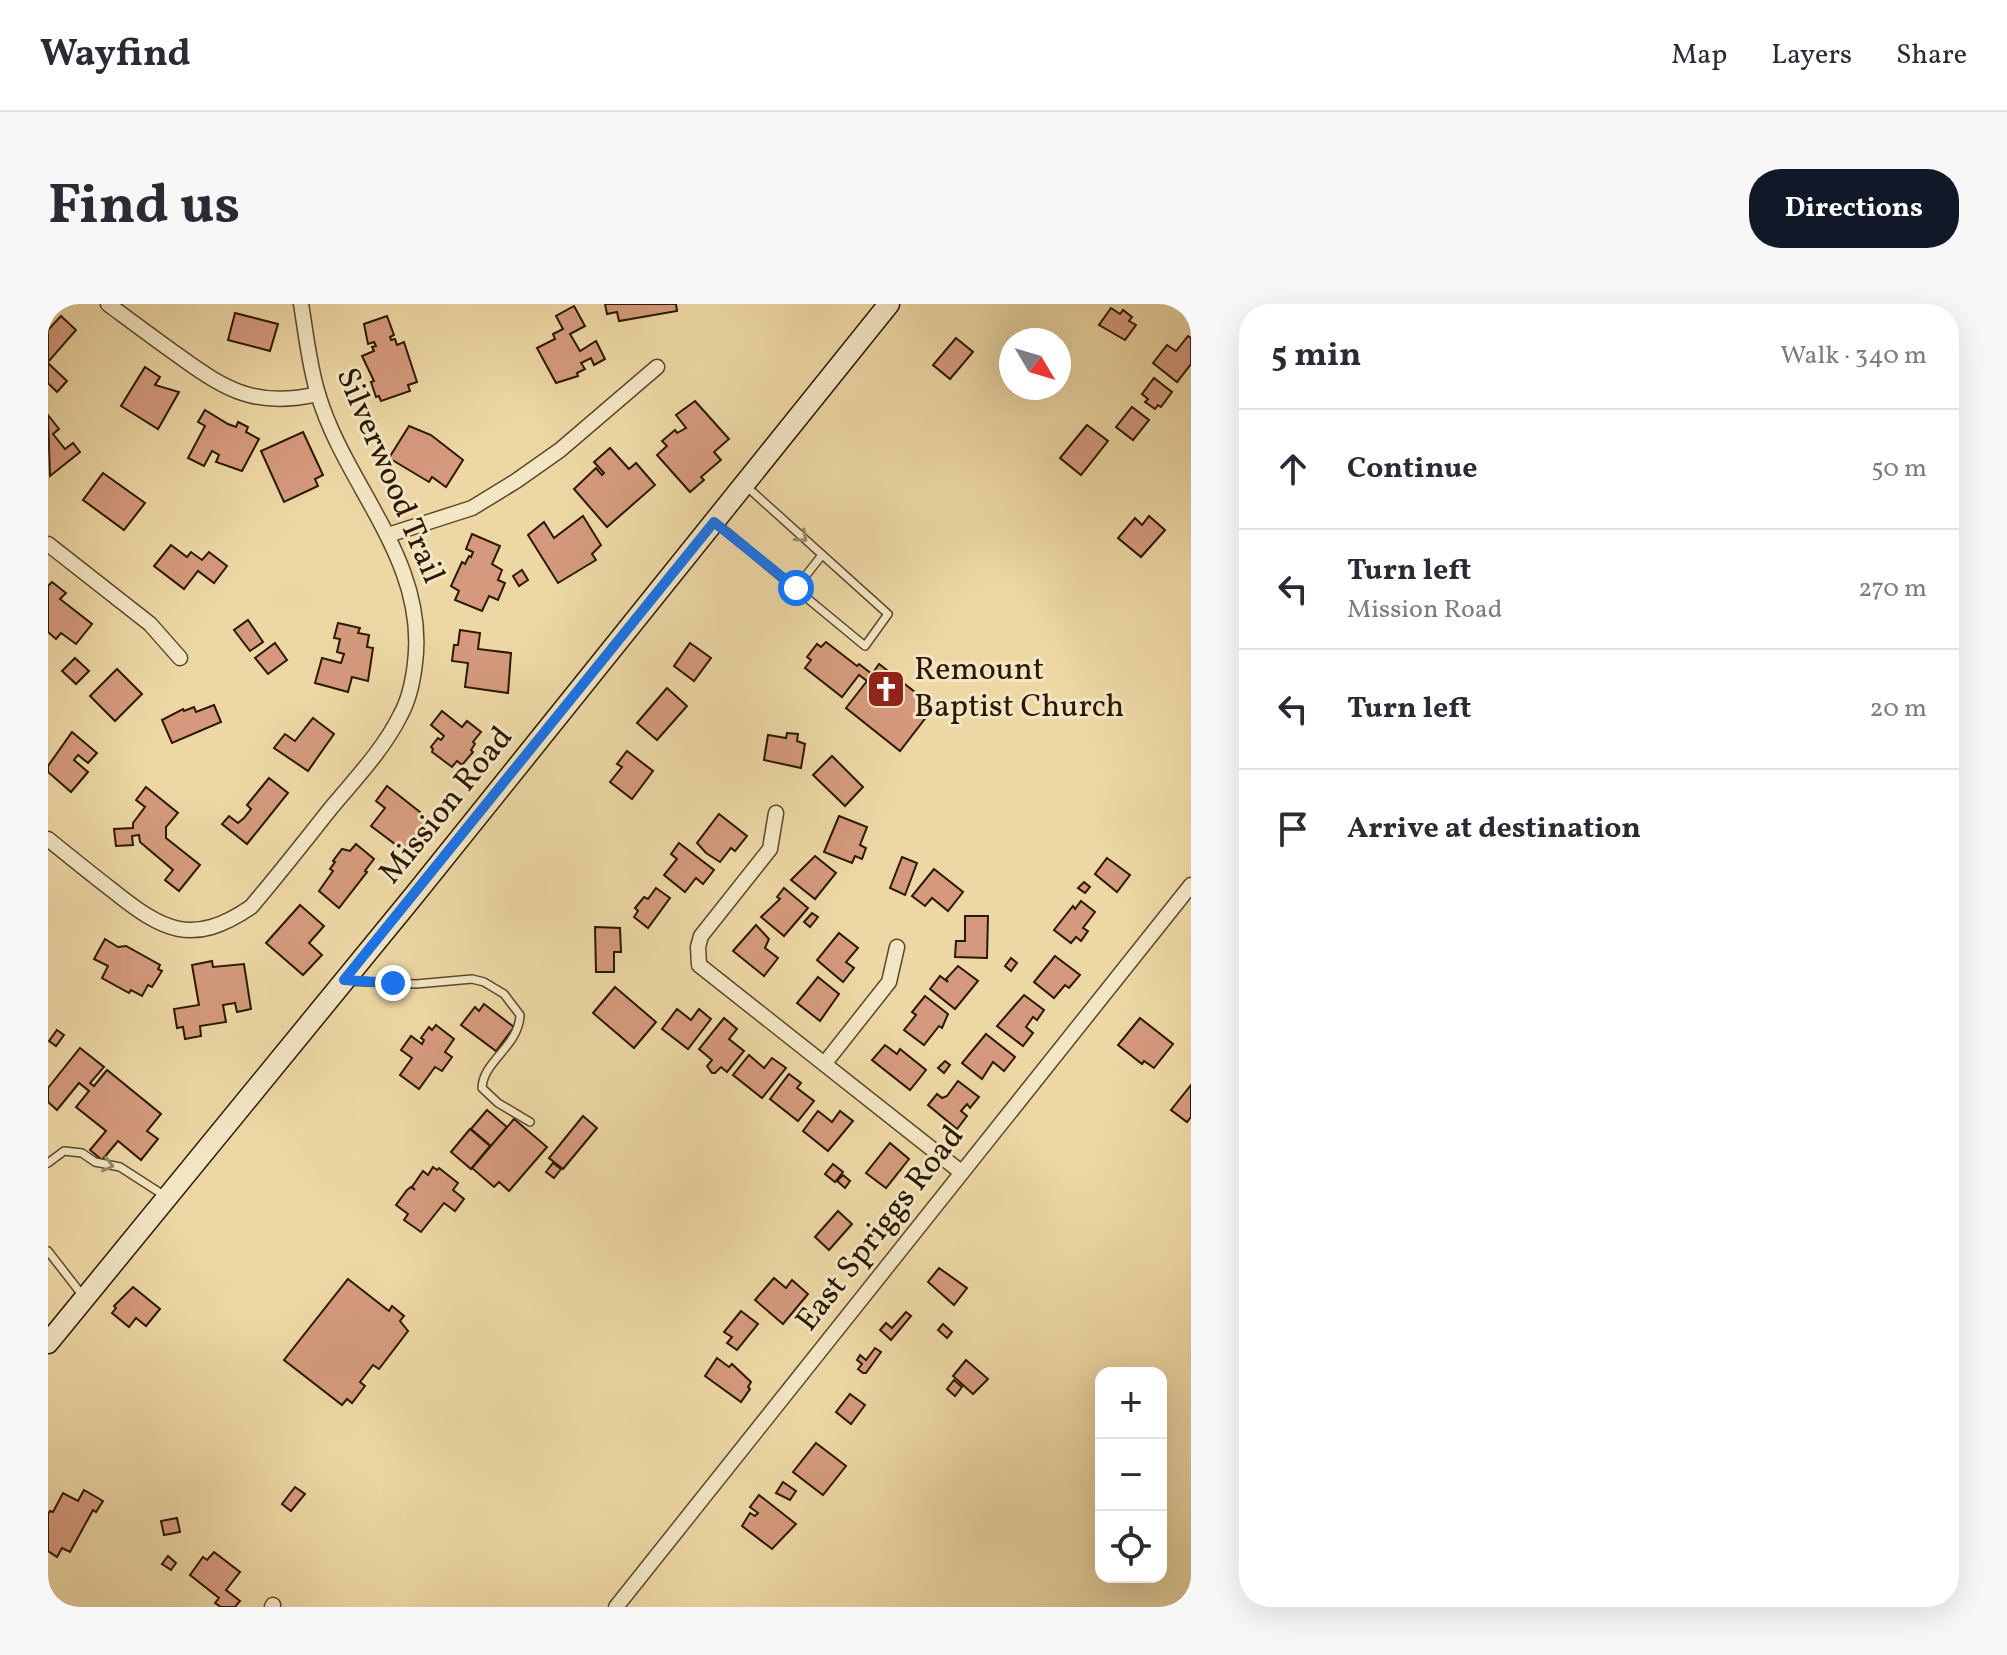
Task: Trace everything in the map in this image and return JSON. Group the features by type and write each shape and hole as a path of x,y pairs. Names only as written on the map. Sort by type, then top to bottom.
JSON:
{"street":[{"path":"108,304 211,380 237,393 276,400 318,394"},
{"name":"Silverwood Trail","path":"48,839 152,920 175,928 211,928 230,921 251,907 380,749 402,713 414,669 417,626 410,588 388,535 318,394 301,304"},
{"name":"Mission Road","path":"48,1343 889,304"},
{"path":"388,535 472,508 516,481 560,450 657,367"},
{"path":"48,544 150,624 180,658"},
{"path":"776,813 773,844 701,936 699,965 961,1172"},
{"name":"East Spriggs Road","path":"616,1607 1191,885"},
{"path":"825,1063 889,982 897,947"}],"lane":[{"path":"714,522 865,646 888,614 744,485"},
{"path":"796,588 822,555"},
{"path":"344,980 416,984 472,979 504,994 520,1015 520,1026 486,1075 482,1088 498,1103 530,1122"},
{"path":"48,1163 64,1151 82,1153 95,1162 120,1167 166,1198"},
{"path":"48,1251 85,1298"}],"building":[{"path":"605,304 676,304 677,311 619,321 617,312 607,314"},
{"path":"574,306 585,326 570,334 580,351 596,341 605,359 594,365 591,358 581,363 585,369 577,373 578,376 556,383 537,348 555,339 553,334 563,329 556,316"},
{"path":"1111,308 1120,314 1123,310 1132,317 1129,321 1136,325 1125,340 1099,325"},
{"path":"235,313 278,324 270,351 228,340"},
{"path":"61,316 76,330 48,362 48,330"},
{"path":"387,316 394,335 390,337 391,340 395,339 397,345 404,342 417,382 408,385 410,391 381,401 379,396 376,397 371,382 374,381 362,356 374,351 372,347 376,346 374,342 368,344 364,324"},
{"path":"1188,336 1191,338 1191,364 1177,382 1153,363 1167,345 1176,351"},
{"path":"956,338 973,352 950,379 933,365"},
{"path":"48,363 67,381 57,392 48,383"},
{"path":"145,367 160,377 155,385 179,392 158,429 121,406"},
{"path":"1154,378 1172,392 1161,407 1158,405 1155,409 1145,402 1148,399 1142,394"},
{"path":"695,401 729,439 714,452 721,460 701,477 704,480 690,492 657,455 667,446 662,441 675,430 677,433 686,428 676,415"},
{"path":"1132,407 1149,420 1133,440 1116,427"},
{"path":"205,410 228,424 236,427 238,422 248,427 246,432 259,439 242,471 216,462 219,455 212,451 204,466 188,458 205,426 198,422"},
{"path":"48,415 59,429 53,434 65,449 73,443 80,452 50,476"},
{"path":"1087,425 1108,441 1081,475 1060,458"},
{"path":"409,426 431,435 463,460 446,487 432,477 429,482 389,458"},
{"path":"303,432 323,475 315,479 318,486 284,502 261,451"},
{"path":"610,448 629,469 636,463 655,485 607,527 574,489 596,468 602,475 604,473 594,462"},
{"path":"103,473 145,503 124,530 83,500"},
{"path":"583,516 601,545 592,554 596,560 558,583 528,535 544,522 554,538"},
{"path":"1149,516 1165,530 1141,557 1118,538 1135,518 1142,525"},
{"path":"472,534 500,546 492,564 502,570 498,580 505,583 498,600 489,596 482,611 455,600 459,591 451,586 462,562 465,564 471,557 473,552 466,549"},
{"path":"171,545 187,557 191,552 202,560 209,552 227,566 214,583 198,571 184,589 154,566"},
{"path":"522,570 528,580 519,586 513,576"},
{"path":"52,582 66,593 60,599 92,624 76,644 61,633 56,639 48,632 48,586"},
{"path":"248,620 263,642 250,651 234,630"},
{"path":"338,623 360,628 358,633 369,635 367,647 373,648 368,681 352,677 348,692 315,683 322,658 341,663 344,654 337,652 340,639 334,638"},
{"path":"460,630 480,633 478,649 511,653 508,693 465,687 468,663 452,661"},
{"name":"Remount Baptist Church","path":"826,642 872,674 879,664 934,707 900,751 846,708 867,681 859,675 842,697 805,668 811,660 807,657 817,644 821,647"},
{"path":"275,643 287,660 268,674 255,658"},
{"path":"690,643 711,658 694,681 674,666"},
{"path":"75,658 89,671 76,684 62,671"},
{"path":"117,669 142,694 115,721 90,696"},
{"path":"667,688 687,706 657,740 637,723"},
{"path":"214,705 221,722 172,743 162,720 183,709 194,707 196,712"},
{"path":"442,711 462,727 467,721 481,732 473,742 473,752 462,765 457,761 452,767 432,752 431,747 444,736 431,725"},
{"path":"313,718 334,734 308,771 274,748 285,734 295,741"},
{"path":"72,732 97,753 88,763 78,755 74,760 88,772 71,792 48,772 48,766"},
{"path":"787,733 798,734 797,741 805,744 801,768 764,760 768,735 786,738"},
{"path":"627,751 653,771 632,799 610,782 622,767 617,764"},
{"path":"832,756 863,787 845,806 813,775"},
{"path":"269,778 288,793 247,844 222,824 229,816 238,823 244,818 251,809 247,805"},
{"path":"387,786 430,820 403,850 371,826 385,808 376,801"},
{"path":"146,787 178,813 166,827 166,838 200,865 179,891 165,880 173,870 140,842 139,835 132,836 133,845 116,846 114,829 133,828 133,823 145,807 136,800"},
{"path":"719,814 747,836 735,851 731,848 720,862 697,843"},
{"path":"839,816 867,827 860,845 866,848 862,859 855,856 852,863 824,852"},
{"path":"679,843 714,870 703,884 696,878 685,892 664,875 677,859 671,854"},
{"path":"356,844 374,859 339,908 319,891 333,871 330,869 333,861 342,849 350,851"},
{"path":"815,856 836,873 815,899 791,880"},
{"path":"902,857 917,863 905,895 890,888"},
{"path":"1107,858 1130,875 1117,892 1095,874"},
{"path":"934,869 963,892 948,911 932,898 925,906 912,896"},
{"path":"1084,882 1090,887 1085,893 1078,888"},
{"path":"656,888 670,898 648,928 634,917 638,911 635,908 644,897 648,899"},
{"path":"784,888 808,908 784,936 761,917 780,899 777,897"},
{"path":"1081,901 1095,912 1083,928 1088,931 1081,941 1076,937 1071,943 1054,930 1073,906 1075,909"},
{"path":"300,905 324,926 309,943 322,955 303,975 266,943"},
{"path":"812,913 818,917 810,927 804,922"},
{"path":"965,916 988,916 987,958 955,957 956,941 965,941"},
{"path":"756,925 769,939 765,948 778,958 764,976 733,951"},
{"path":"595,927 620,928 621,952 614,952 614,972 596,972"},
{"path":"839,933 858,948 846,962 854,968 843,982 817,960"},
{"path":"105,939 118,947 126,946 160,965 158,969 162,971 142,996 131,990 129,993 102,978 108,966 94,959"},
{"path":"1055,956 1080,975 1069,988 1065,985 1054,998 1034,982"},
{"path":"1011,958 1017,963 1011,971 1005,966"},
{"path":"212,961 213,967 244,964 251,1009 237,1012 235,1003 223,1005 226,1022 200,1026 201,1036 185,1039 183,1027 177,1028 174,1009 199,1005 192,965"},
{"path":"958,966 978,981 955,1009 930,989 940,976 948,982 946,979"},
{"path":"818,977 839,994 820,1021 797,1003"},
{"path":"615,987 656,1022 634,1048 593,1013"},
{"path":"1024,995 1044,1010 1037,1020 1033,1017 1026,1027 1033,1033 1023,1046 997,1026"},
{"path":"925,996 948,1014 942,1028 939,1026 924,1045 904,1030 916,1015 912,1012"},
{"path":"484,1004 514,1027 496,1051 461,1025 475,1007 479,1011"},
{"path":"677,1009 691,1020 699,1009 711,1019 688,1049 662,1029"},
{"path":"724,1018 737,1029 729,1039 744,1051 727,1072 721,1067 712,1073 707,1066 712,1060 699,1049"},
{"path":"1140,1018 1173,1044 1154,1068 1144,1061 1142,1064 1118,1045"},
{"path":"436,1025 454,1039 445,1052 452,1057 442,1071 435,1067 419,1089 400,1075 412,1058 401,1050 411,1036 422,1044 424,1040 421,1038 429,1027 432,1030"},
{"path":"57,1030 64,1035 56,1046 49,1041"},
{"path":"986,1034 1015,1057 1004,1071 993,1062 982,1079 962,1063"},
{"path":"885,1045 897,1054 900,1049 926,1070 910,1090 872,1060"},
{"path":"80,1048 104,1067 90,1083 94,1086 107,1070 161,1114 147,1131 158,1139 141,1160 118,1141 102,1160 90,1150 106,1131 76,1107 89,1091 79,1083 57,1110 48,1102 48,1088"},
{"path":"749,1055 764,1068 772,1058 786,1068 762,1098 733,1075"},
{"path":"945,1061 950,1065 944,1073 938,1068"},
{"path":"789,1074 801,1083 797,1088 814,1101 798,1121 770,1099"},
{"path":"958,1081 979,1097 970,1108 967,1104 961,1111 967,1116 957,1129 928,1105 937,1094 942,1098 947,1096"},
{"path":"1191,1085 1191,1117 1187,1122 1171,1110"},
{"path":"487,1110 507,1127 491,1146 471,1129"},
{"path":"818,1111 832,1122 840,1111 853,1121 828,1151 803,1131"},
{"path":"583,1116 597,1128 563,1169 549,1158"},
{"path":"514,1119 547,1147 509,1191 499,1182 494,1187 472,1168"},
{"path":"470,1129 490,1146 471,1169 451,1152"},
{"path":"890,1143 909,1159 886,1188 866,1173"},
{"path":"553,1163 561,1169 554,1178 546,1172"},
{"path":"833,1164 843,1172 835,1182 825,1174"},
{"path":"433,1167 458,1183 453,1190 464,1199 455,1211 444,1203 421,1232 404,1220 408,1214 396,1205 407,1190 411,1187 415,1190 412,1187 423,1171 428,1175"},
{"path":"843,1175 850,1181 845,1188 837,1181"},
{"path":"838,1211 852,1224 829,1250 815,1237"},
{"path":"939,1268 967,1288 954,1305 928,1282"},
{"path":"774,1278 786,1288 792,1280 808,1294 783,1324 755,1300"},
{"path":"348,1279 389,1311 392,1306 404,1316 400,1321 408,1331 379,1369 373,1365 360,1382 365,1386 352,1403 347,1399 342,1405 284,1360"},
{"path":"133,1287 160,1309 146,1326 136,1318 129,1327 112,1313 116,1308 114,1306"},
{"path":"741,1311 758,1324 737,1350 727,1343 732,1337 724,1332"},
{"path":"906,1312 911,1316 891,1340 880,1330 886,1323 892,1328"},
{"path":"943,1324 952,1332 947,1338 938,1330"},
{"path":"875,1348 881,1352 863,1373 858,1369 862,1364 857,1360 860,1355 866,1360"},
{"path":"717,1358 729,1367 732,1364 751,1382 741,1402 705,1376"},
{"path":"966,1360 988,1379 973,1394 953,1376"},
{"path":"954,1380 962,1387 955,1396 947,1389"},
{"path":"850,1394 865,1405 851,1424 836,1412"},
{"path":"816,1443 846,1466 823,1495 793,1472"},
{"path":"783,1482 796,1491 790,1500 776,1493"},
{"path":"295,1487 305,1494 291,1511 282,1504"},
{"path":"84,1490 103,1501 96,1512 93,1510 70,1552 62,1548 57,1557 48,1551 48,1514 53,1512 63,1493 78,1501"},
{"path":"759,1495 796,1524 772,1549 742,1526 750,1513 755,1516 758,1513 750,1507"},
{"path":"177,1518 180,1532 164,1535 161,1521"},
{"path":"214,1552 240,1572 226,1590 240,1601 235,1607 221,1607 215,1603 219,1598 190,1575 203,1557 207,1560"},
{"path":"168,1556 176,1563 171,1570 162,1564"}],"place":[{"name":"Remount Baptist Church","path":"886,689"}],"route":[{"path":"393,983 344,980 714,522 796,588"}]}
